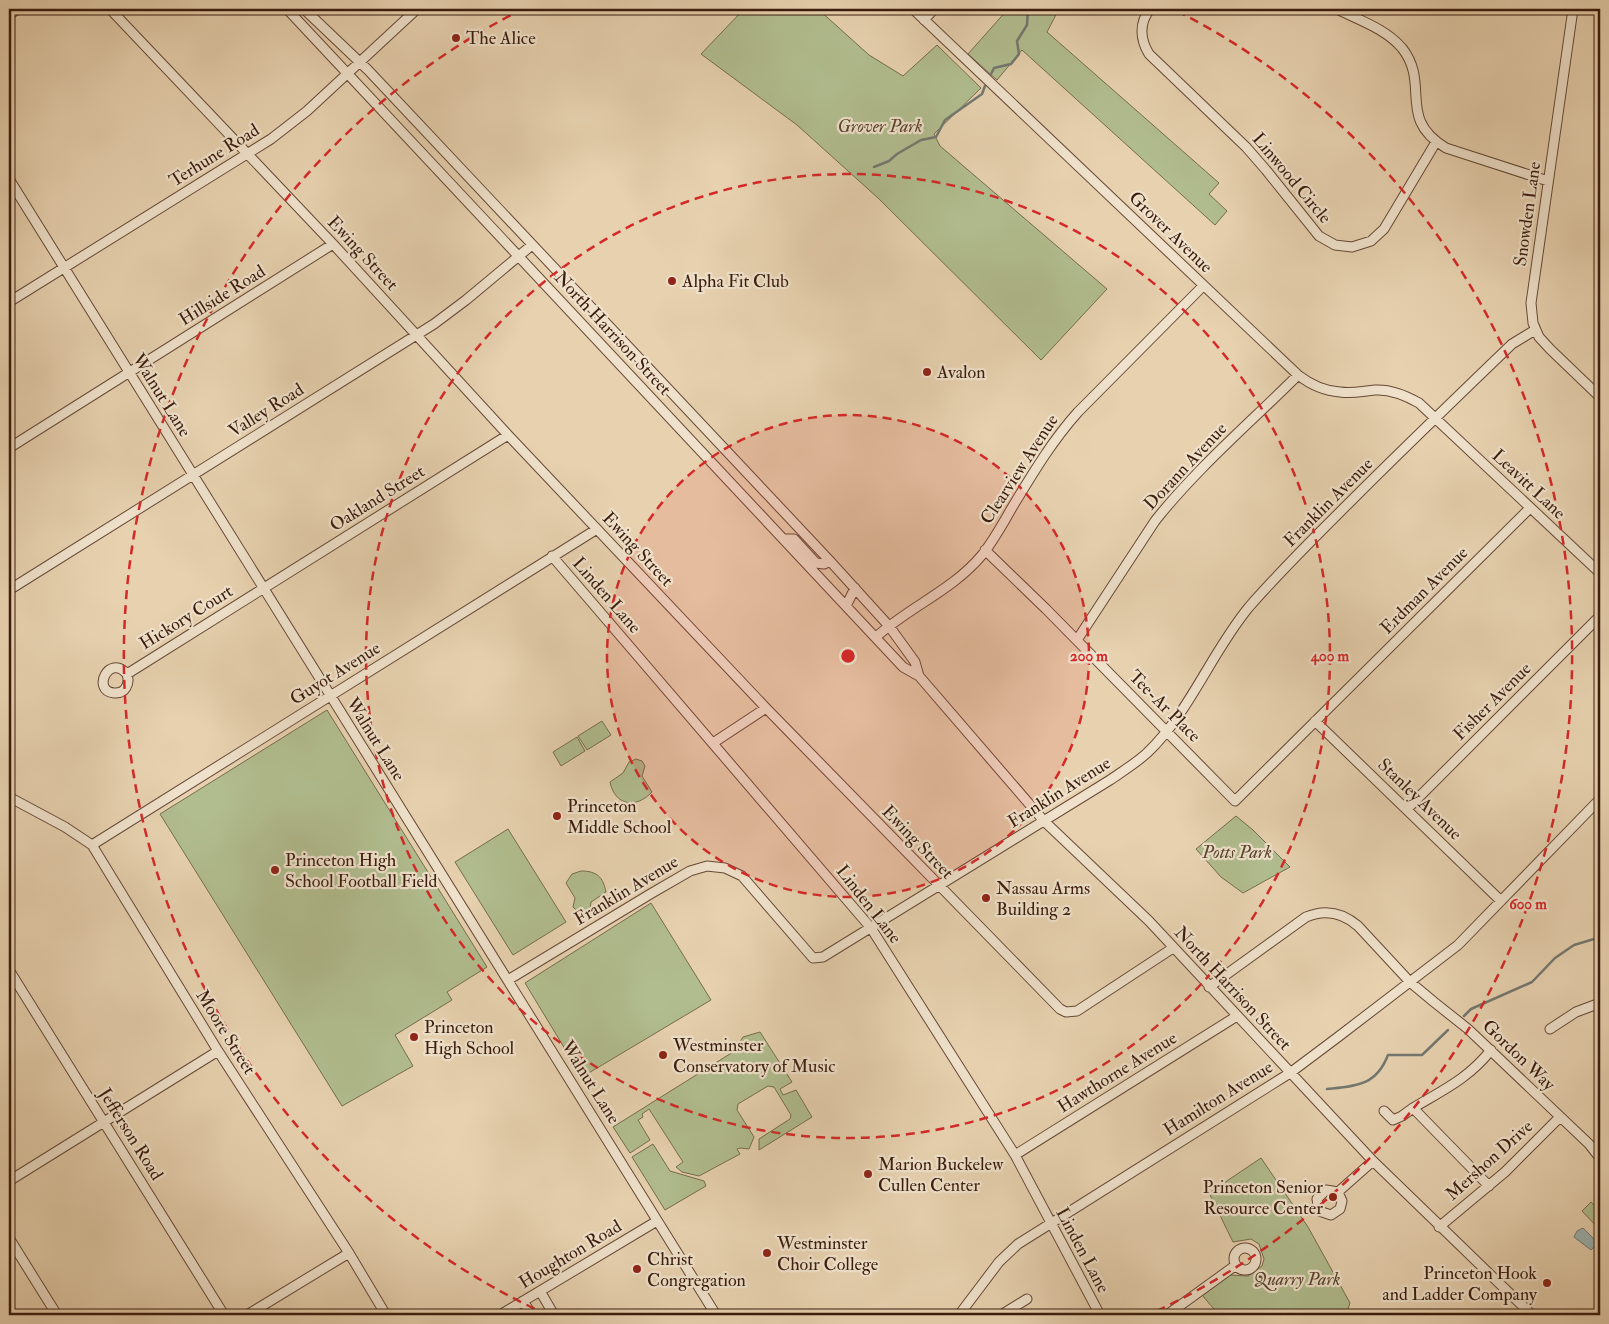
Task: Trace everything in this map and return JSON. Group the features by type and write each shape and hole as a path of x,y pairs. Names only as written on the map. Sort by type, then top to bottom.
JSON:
{"street":[{"path":"9,14 18,9"},
{"name":"Ewing Street","path":"110,9 333,244 508,435 766,708 1060,1009 1066,1012 1078,1011 1173,948"},
{"name":"North Harrison Street","path":"287,9 903,667 919,676 1044,821 1149,921 1372,1161 1532,1315"},
{"name":"North Harrison Street","path":"304,9 360,62 854,588 889,626 914,662 919,676"},
{"name":"Terhune Road","path":"9,302 248,154 285,129 417,9"},
{"name":"Grover Avenue","path":"913,9 1298,375 1319,388 1331,391 1343,393 1375,390 1397,392 1419,403 1435,418"},
{"path":"924,20 934,9"},
{"name":"Linwood Circle","path":"1150,9 1143,22 1141,31 1144,47 1149,54 1246,147 1312,230 1327,242 1352,247 1362,245 1378,236 1436,142"},
{"path":"1337,9 1386,34 1402,49 1414,72 1418,116 1425,130 1436,142 1446,148 1548,181"},
{"name":"Snowden Lane","path":"1573,9 1548,181 1532,315 1535,330 1550,350 1600,397"},
{"name":"Walnut Lane","path":"9,180 716,1315"},
{"name":"Hillside Road","path":"9,448 333,244"},
{"name":"Valley Road","path":"9,590 416,335 466,300 532,245"},
{"name":"Clearview Avenue","path":"876,637 958,578 986,550 1045,453 1062,430 1203,286"},
{"name":"Franklin Avenue","path":"508,980 659,888 690,871 707,866 725,868 742,876 813,958 823,957 1044,821 1128,767 1147,752 1166,730 1192,694 1221,645 1250,606 1309,543 1435,418 1512,344 1535,330"},
{"name":"Dorann Avenue","path":"1077,640 1166,507 1298,375"},
{"name":"Leavitt Lane","path":"1435,418 1600,573"},
{"name":"Oakland Street","path":"263,588 508,435"},
{"path":"761,489 759,507 764,518"},
{"name":"Erdman Avenue","path":"1235,802 1530,508"},
{"name":"Guyot Avenue","path":"92,846 596,529"},
{"path":"784,539 794,539 816,563 824,564 830,562"},
{"name":"Tee-Ar Place","path":"986,550 1166,730 1235,802"},
{"name":"Linden Lane","path":"552,556 871,928 1014,1155 1100,1315"},
{"name":"Hickory Court","path":"126,674 263,588"},
{"path":"846,606 854,588"},
{"name":"Fisher Avenue","path":"1407,809 1600,616"},
{"path":"713,743 766,708"},
{"name":"Stanley Avenue","path":"1315,721 1501,901"},
{"name":"Moore Street","path":"9,797 65,827 92,846 218,1051 349,1253 386,1315"},
{"name":"Hamilton Avenue","path":"959,1315 1008,1252 1050,1223 1290,1073 1458,945 1600,799"},
{"name":"Gordon Way","path":"1209,987 1306,917 1323,912 1342,915 1351,920 1410,982 1458,1020 1491,1050 1589,1144 1600,1158"},
{"name":"Jefferson Road","path":"9,970 224,1315"},
{"path":"1550,1029 1576,1012 1600,1003"},
{"name":"Hawthorne Avenue","path":"1014,1155 1237,1016"},
{"path":"1384,1111 1393,1120 1402,1116 1471,1073 1491,1050"},
{"path":"9,1181 218,1051"},
{"path":"1413,1108 1488,1186"},
{"name":"Mershon Drive","path":"1439,1227 1505,1172 1560,1117"},
{"path":"1338,1192 1372,1161"},
{"name":"Houghton Road","path":"500,1315 657,1220"},
{"path":"9,1238 57,1315"},
{"path":"247,1315 349,1253"},
{"path":"1167,1315 1236,1265"},
{"path":"540,1291 554,1315"},
{"path":"1001,1315 1027,1299"},
{"path":"523,1301 532,1315"}],"green space":[{"name":"Grover Park","path":"744,9 818,9 869,55 903,76 937,45 981,88 934,134 940,146 1107,289 1041,360 878,198 797,125 701,54"},
{"path":"1008,9 1059,9 1047,32 1219,183 1209,194 1227,211 1215,225 1022,50 997,80 968,54"},
{"path":"327,710 487,967 447,992 452,1000 395,1035 413,1066 342,1106 160,814"},
{"path":"602,721 611,735 587,750 578,736"},
{"path":"577,737 585,751 561,766 553,752"},
{"path":"636,759 642,761 645,766 642,776 652,792 633,803 621,800 616,796 610,782 623,773 629,762"},
{"name":"Potts Park","path":"1236,816 1290,867 1243,893 1221,877 1196,849"},
{"path":"508,829 566,922 513,955 455,862"},
{"path":"581,871 591,872 598,876 603,882 606,892 591,902 590,910 579,913 573,907 575,898 566,883 572,874"},
{"path":"651,903 711,1000 582,1077 525,983"},
{"path":"760,1032 792,1082 780,1089 783,1095 796,1090 812,1117 759,1150 759,1139 790,1119 791,1115 774,1087 768,1086 738,1104 737,1110 754,1137 749,1149 737,1149 740,1154 699,1176 682,1172 676,1167 683,1162 649,1109 638,1120 650,1140 630,1153 613,1127 733,1052 743,1037"},
{"path":"653,1144 670,1171 704,1181 706,1186 665,1210 632,1157"},
{"name":"Quarry Park","path":"1261,1158 1308,1227 1350,1303 1346,1315 1219,1315 1202,1295 1229,1275 1248,1276 1262,1266 1264,1259 1259,1244 1251,1239 1233,1242 1209,1193"},
{"path":"1591,1202 1600,1211 1600,1230 1582,1211"}],"water":[{"path":"1583,1228 1598,1243 1591,1250 1574,1237 1577,1231"}],"waterway":[{"path":"991,74 994,68 1011,64 1019,54 1017,41 1027,25 1028,9"},
{"path":"874,167 889,161 921,140 936,137 945,120 982,94 985,86"},
{"path":"1464,1016 1471,1009 1532,982 1555,958 1574,945 1600,939"},
{"path":"1327,1089 1356,1085 1371,1079 1383,1065 1388,1055 1422,1055 1448,1030"}],"place":[{"name":"The Alice","path":"456,38"},
{"name":"Alpha Fit Club","path":"672,281"},
{"name":"Avalon","path":"927,372"},
{"name":"Princeton Middle School","path":"557,816"},
{"name":"Princeton High School Football Field","path":"275,870"},
{"name":"Nassau Arms Building 2","path":"986,898"},
{"name":"Princeton High School","path":"414,1037"},
{"name":"Westminster Conservatory of Music","path":"663,1055"},
{"name":"Marion Buckelew Cullen Center","path":"868,1174"},
{"name":"Princeton Senior Resource Center","path":"1333,1197"},
{"name":"Westminster Choir College","path":"767,1253"},
{"name":"Christ Congregation","path":"637,1269"},
{"name":"Princeton Hook and Ladder Company","path":"1547,1283"}]}
